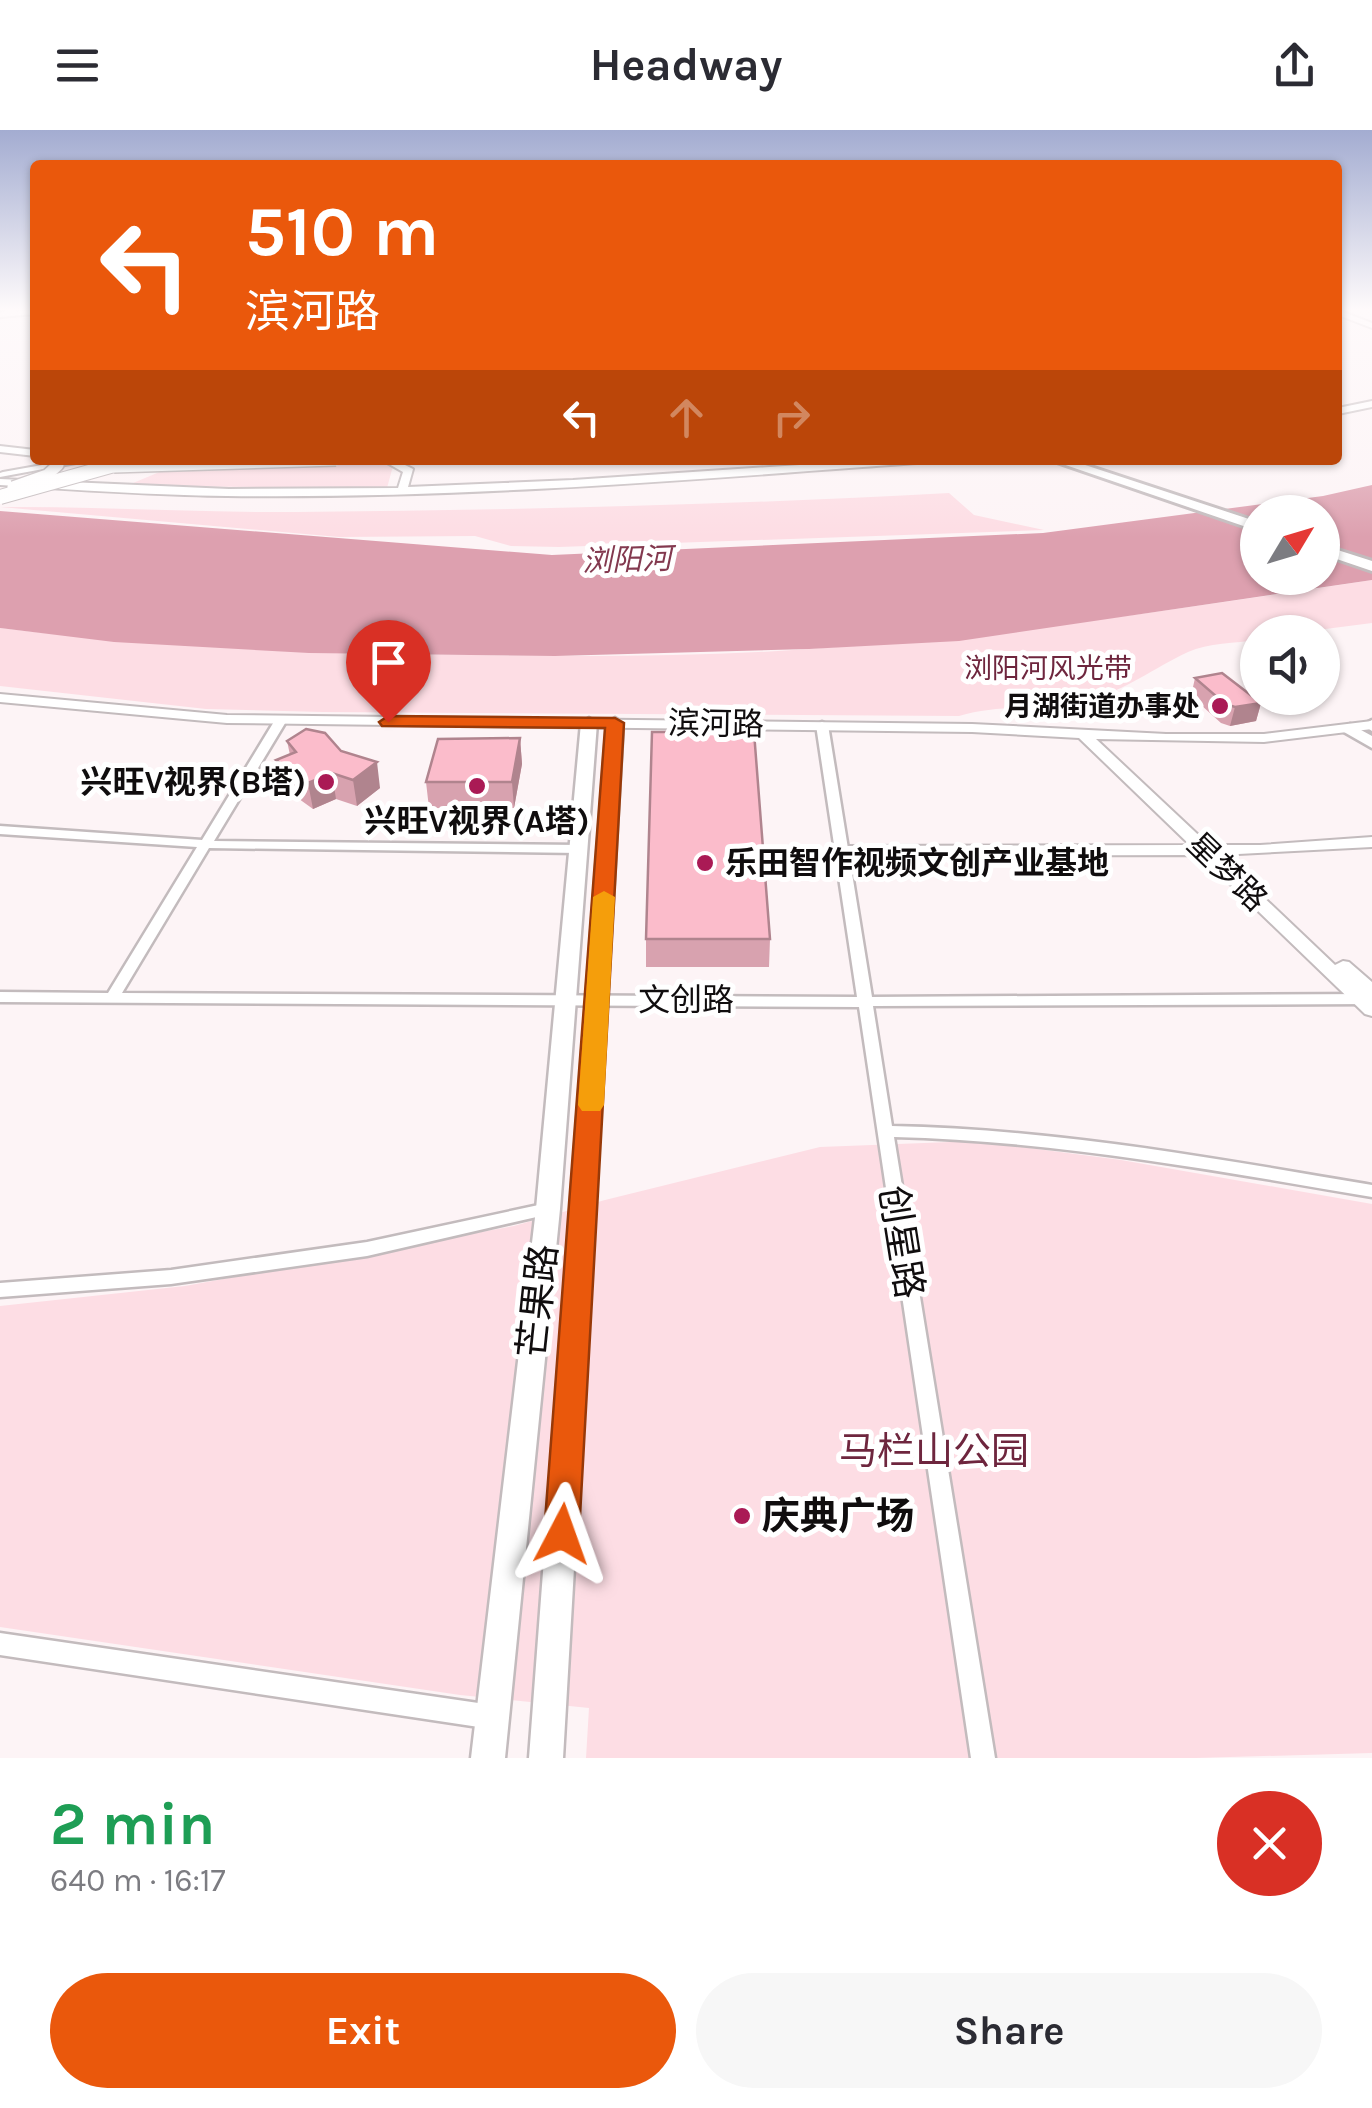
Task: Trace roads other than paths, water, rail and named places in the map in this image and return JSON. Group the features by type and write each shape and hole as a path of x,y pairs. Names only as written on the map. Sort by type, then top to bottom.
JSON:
{"highway":[{"path":"3,486 101,465"},
{"path":"1072,465 1240,521"},
{"path":"1101,465 1240,511"},
{"path":"1340,545 1372,555"},
{"path":"1340,555 1372,566"}],"main road":[{"name":"芒果路","path":"488,1758 548,1208 579,848 602,727"},
{"name":"芒果路","path":"546,1758 598,1000 602,727"}],"street":[{"path":"0,449 30,452"},
{"path":"3,486 54,470 55,465"},
{"path":"3,486 70,465"},
{"path":"106,488 163,465"},
{"path":"400,465 409,471 402,490"},
{"path":"3,486 402,490 550,485 844,465"},
{"name":"滨河路","path":"0,698 165,716 279,723"},
{"name":"滨河路","path":"0,707 176,723 823,728 1259,744 1367,732"},
{"path":"113,996 279,723"},
{"name":"创星路","path":"823,728 983,1758"},
{"name":"星梦路","path":"1096,739 1369,1000"},
{"path":"0,830 204,845 579,848"},
{"path":"841,851 1212,851 1372,842"},
{"name":"文创路","path":"0,997 866,1002 1369,1000"},
{"path":"884,1131 980,1134 1094,1146 1372,1191"},
{"path":"0,1290 171,1278 366,1249 548,1208"},
{"path":"0,1644 493,1717"}],"water":[{"path":"1372,485 1372,580 1340,585 1340,495 1327,495"},
{"name":"浏阳河","path":"1240,507 1240,595 1270,595 959,641 555,656 309,653 114,642 0,628 0,511 552,555 1043,533"}],"place":[{"name":"月湖街道办事处","path":"1220,706"},
{"name":"兴旺V视界(B塔)","path":"326,782"},
{"name":"兴旺V视界(A塔)","path":"477,786"},
{"name":"乐田智作视频文创产业基地","path":"705,863"},
{"name":"庆典广场","path":"742,1516"}],"park label":[{"name":"浏阳河风光带","path":"1048,668"},
{"name":"马栏山公园","path":"934,1451"}]}
